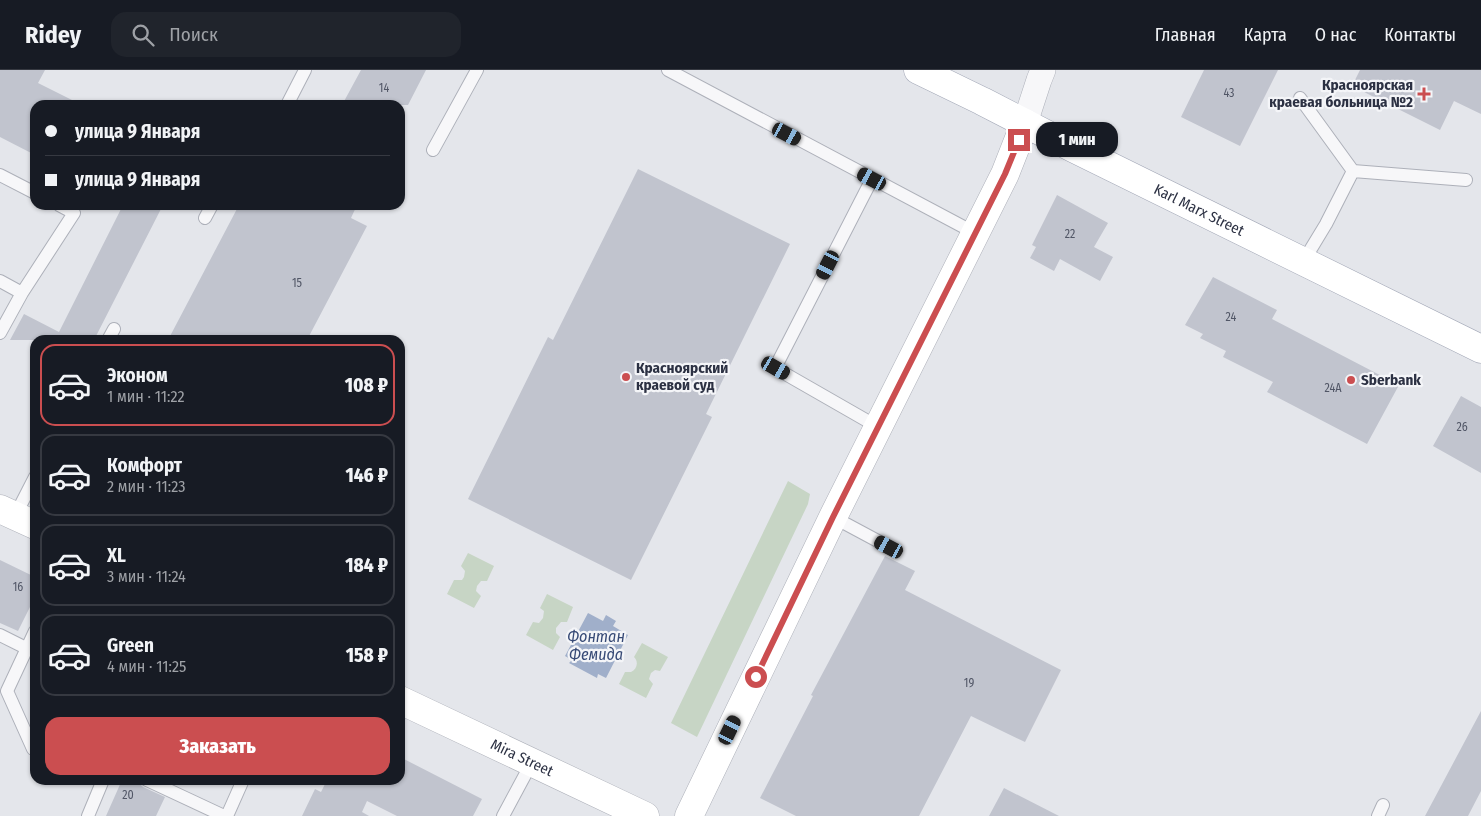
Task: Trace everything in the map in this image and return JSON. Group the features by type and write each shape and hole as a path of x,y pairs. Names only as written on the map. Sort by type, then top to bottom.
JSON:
{"main road":[{"name":"Karl Marx Street","path":"918,70 1481,349"},
{"path":"689,816 833,517 1005,174 1025,123"},
{"name":"Mira Street","path":"405,702 645,816"}],"street":[{"path":"1025,123 1044,70"}],"lane":[{"path":"290,100 305,70"},
{"path":"433,150 476,70"},
{"path":"668,70 975,233"},
{"path":"1300,98 1353,171 1466,180"},
{"path":"1303,262 1326,224 1353,171"},
{"path":"0,175 30,190"},
{"path":"872,179 776,368 878,427"},
{"path":"0,333 22,293 74,213 68,210"},
{"path":"205,218 209,210"},
{"path":"0,281 22,293"},
{"path":"17,517 30,488"},
{"path":"833,517 889,547"},
{"path":"0,635 26,648"},
{"path":"30,640 3,689 30,743"},
{"path":"502,816 532,762"},
{"path":"88,816 101,785"},
{"path":"158,785 225,816 240,785"}],"green space":[{"path":"788,481 810,494 808,504 697,737 671,723"},
{"path":"468,553 494,566 487,581 481,581 477,586 476,591 481,596 474,608 447,594 454,580 462,580 464,577 465,571 461,566"},
{"path":"547,594 573,607 567,622 561,622 556,628 556,633 560,637 553,650 526,635 533,622 539,623 543,618 544,611 540,608"},
{"path":"642,643 668,657 660,671 655,670 651,673 649,679 653,684 646,698 619,684 625,672 631,672 636,667 637,663 634,657"}],"water":[{"name":"Фонтан Фемида","path":"588,613 603,621 606,615 616,621 613,626 628,635 606,678 598,674 597,678 569,663 572,660 565,656"}],"building":[{"path":"0,70 45,70 38,83 72,100 30,100 30,152 0,137"},
{"path":"361,70 426,70 408,105 405,105 405,100 345,100"},
{"name":"Красноярская краевая больница №2","path":"1204,70 1278,70 1240,146 1181,117"},
{"name":"Красноярская краевая больница №2","path":"1360,70 1481,70 1481,114 1454,101 1440,130 1352,86"},
{"name":"Красноярский краевой суд","path":"638,169 790,244 706,414 712,417 631,580 468,499 548,337 553,340"},
{"path":"1057,195 1108,223 1094,247 1113,257 1100,281 1060,259 1054,271 1030,258 1036,247 1032,245"},
{"path":"120,210 160,210 97,335 30,335 30,340 10,340 24,314 59,332"},
{"path":"236,210 355,210 351,218 367,226 310,335 171,335"},
{"path":"1213,277 1277,310 1272,319 1399,385 1367,444 1267,392 1273,382 1223,357 1226,351 1200,338 1203,334 1185,325"},
{"path":"1461,396 1481,407 1481,473 1433,446"},
{"path":"885,556 915,571 905,590 1061,670 1025,742 971,716 919,816 796,816 760,798 813,696 811,695"},
{"path":"0,560 30,575 30,607 18,631 0,623"},
{"path":"1481,711 1481,791 1468,816 1425,816"},
{"path":"405,760 482,799 473,816 397,816 367,801 362,812 369,816 302,816 315,789 321,792 324,785 405,785"},
{"path":"120,785 141,785 165,797 156,816 106,816"},
{"path":"1004,788 1059,816 989,816"}],"place":[{"name":"Красноярская краевая больница №2","path":"1424,94"},
{"name":"Красноярский краевой суд","path":"626,377"},
{"name":"Sberbank","path":"1351,380"}],"route":[{"path":"756,677 833,517 1005,174 1019,140"}]}
